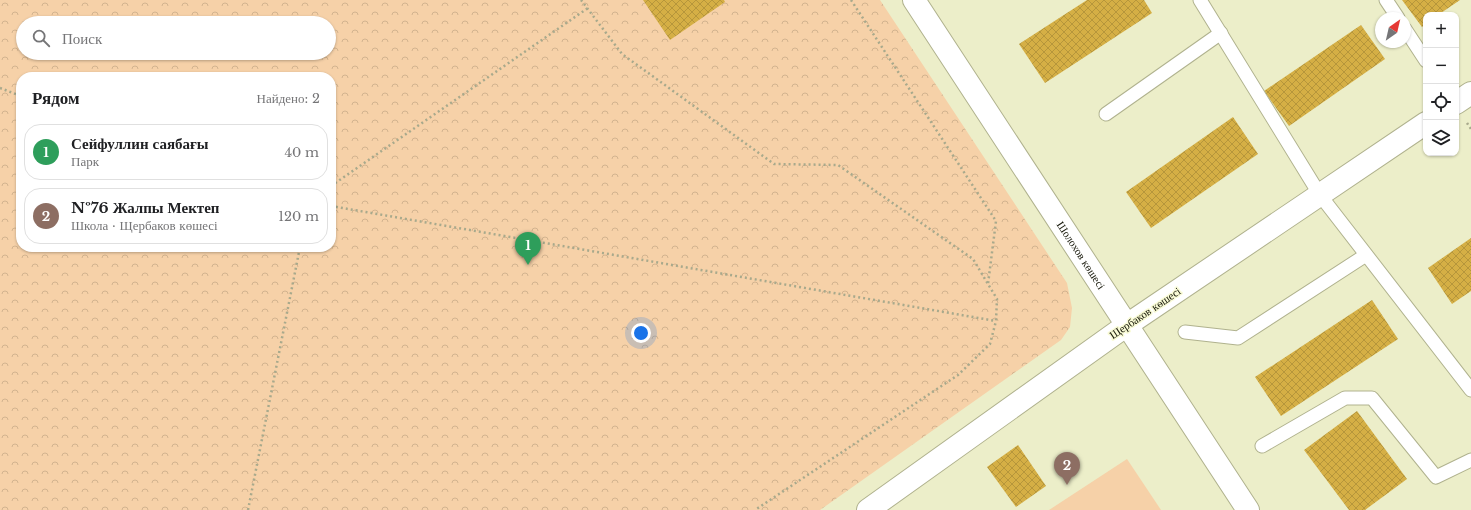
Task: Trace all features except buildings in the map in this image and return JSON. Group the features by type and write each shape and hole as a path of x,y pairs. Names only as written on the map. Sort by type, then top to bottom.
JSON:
{"street":[{"name":"Шолохов көшесі","path":"914,0 1248,510"},
{"path":"1459,101 1471,93"},
{"name":"Щербаков көшесі","path":"868,510 1127,325 1423,125"}],"lane":[{"path":"1200,0 1320,195 1471,390"},
{"path":"1386,0 1394,12"},
{"path":"1106,114 1221,33"},
{"path":"1411,38 1423,56"},
{"path":"1185,332 1238,338 1366,255"},
{"path":"1262,446 1345,398 1372,398 1436,478 1471,460"}],"path":[{"path":"582,0 622,54 774,164 838,165 973,259 997,298 996,321 990,344 958,375 755,510"},
{"path":"851,0 996,221 988,284"},
{"path":"336,183 588,8"},
{"path":"0,88 16,94"},
{"path":"336,207 996,321"},
{"path":"248,510 299,252"}],"green space":[{"path":"0,0 880,0 1067,283 1072,308 1070,327 1061,340 820,510 0,510"},
{"path":"1127,459 1161,510 1049,510"}],"place":[{"name":"Сейфуллин саябағы","path":"528,265"},
{"name":"№76 Жалпы Мектеп","path":"1067,485"}]}
